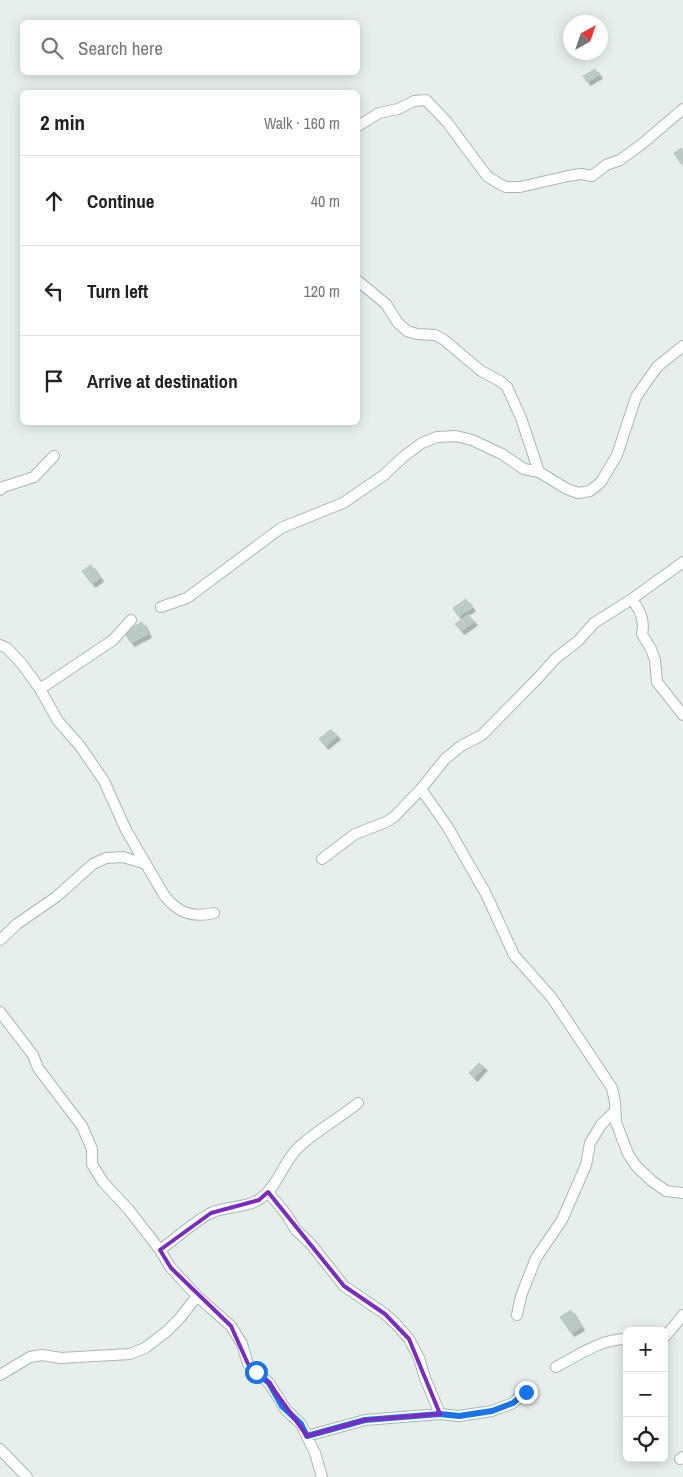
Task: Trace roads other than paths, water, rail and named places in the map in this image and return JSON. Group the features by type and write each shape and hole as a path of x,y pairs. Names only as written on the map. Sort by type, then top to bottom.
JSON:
{"street":[{"path":"360,125 380,113 398,109 414,101 426,100 447,122 487,176 506,187 520,187 581,174 592,176 606,165 620,160 642,144 683,109"},
{"path":"360,283 386,304 398,323 407,331 417,334 435,335 443,339 481,371 507,387 514,399 540,472"},
{"path":"161,607 187,598 281,528 343,502 384,475 403,457 422,443 437,437 456,436 472,440 502,454 524,469 540,472 578,494 590,491 601,482 617,455 636,397 657,367 683,346"},
{"path":"0,490 3,487 34,477 54,456"},
{"path":"322,859 354,834 394,817 421,790 445,759 460,746 482,735 556,658 578,641 594,623 632,599 683,562"},
{"path":"632,599 641,613 644,624 642,634 655,660 657,682 683,715"},
{"path":"40,689 112,640 131,620"},
{"path":"0,645 12,652 40,689 58,721 80,746 104,782 126,830 170,903 190,915 201,916 214,913"},
{"path":"421,790 447,826 478,880 514,955 552,998 612,1088 616,1122 628,1154 637,1167 666,1191 683,1193"},
{"path":"0,940 17,924 56,898 93,864 106,858 123,857 146,864"},
{"path":"0,1012 33,1055 38,1068 82,1126 92,1150 92,1164 103,1182 129,1210 160,1250 171,1268 197,1296 231,1326 242,1344 248,1364 269,1383 282,1406 301,1424 315,1454 322,1477"},
{"path":"160,1250 211,1213 259,1200 277,1180 290,1156 300,1145 343,1116 358,1103"},
{"path":"518,1315 521,1296 536,1258 562,1220 586,1165 590,1143 601,1125 615,1111"},
{"path":"268,1192 296,1230 310,1243 344,1286 385,1314 409,1339 419,1358 440,1414"},
{"path":"0,1375 22,1360 30,1357 42,1355 61,1358 130,1354 145,1348 180,1318 197,1296"},
{"path":"668,1333 683,1315"},
{"path":"556,1367 596,1344 613,1339 623,1339"},
{"path":"307,1436 365,1420 440,1414 459,1416 492,1411 513,1403 526,1392"},
{"path":"0,1449 27,1477"}]}
